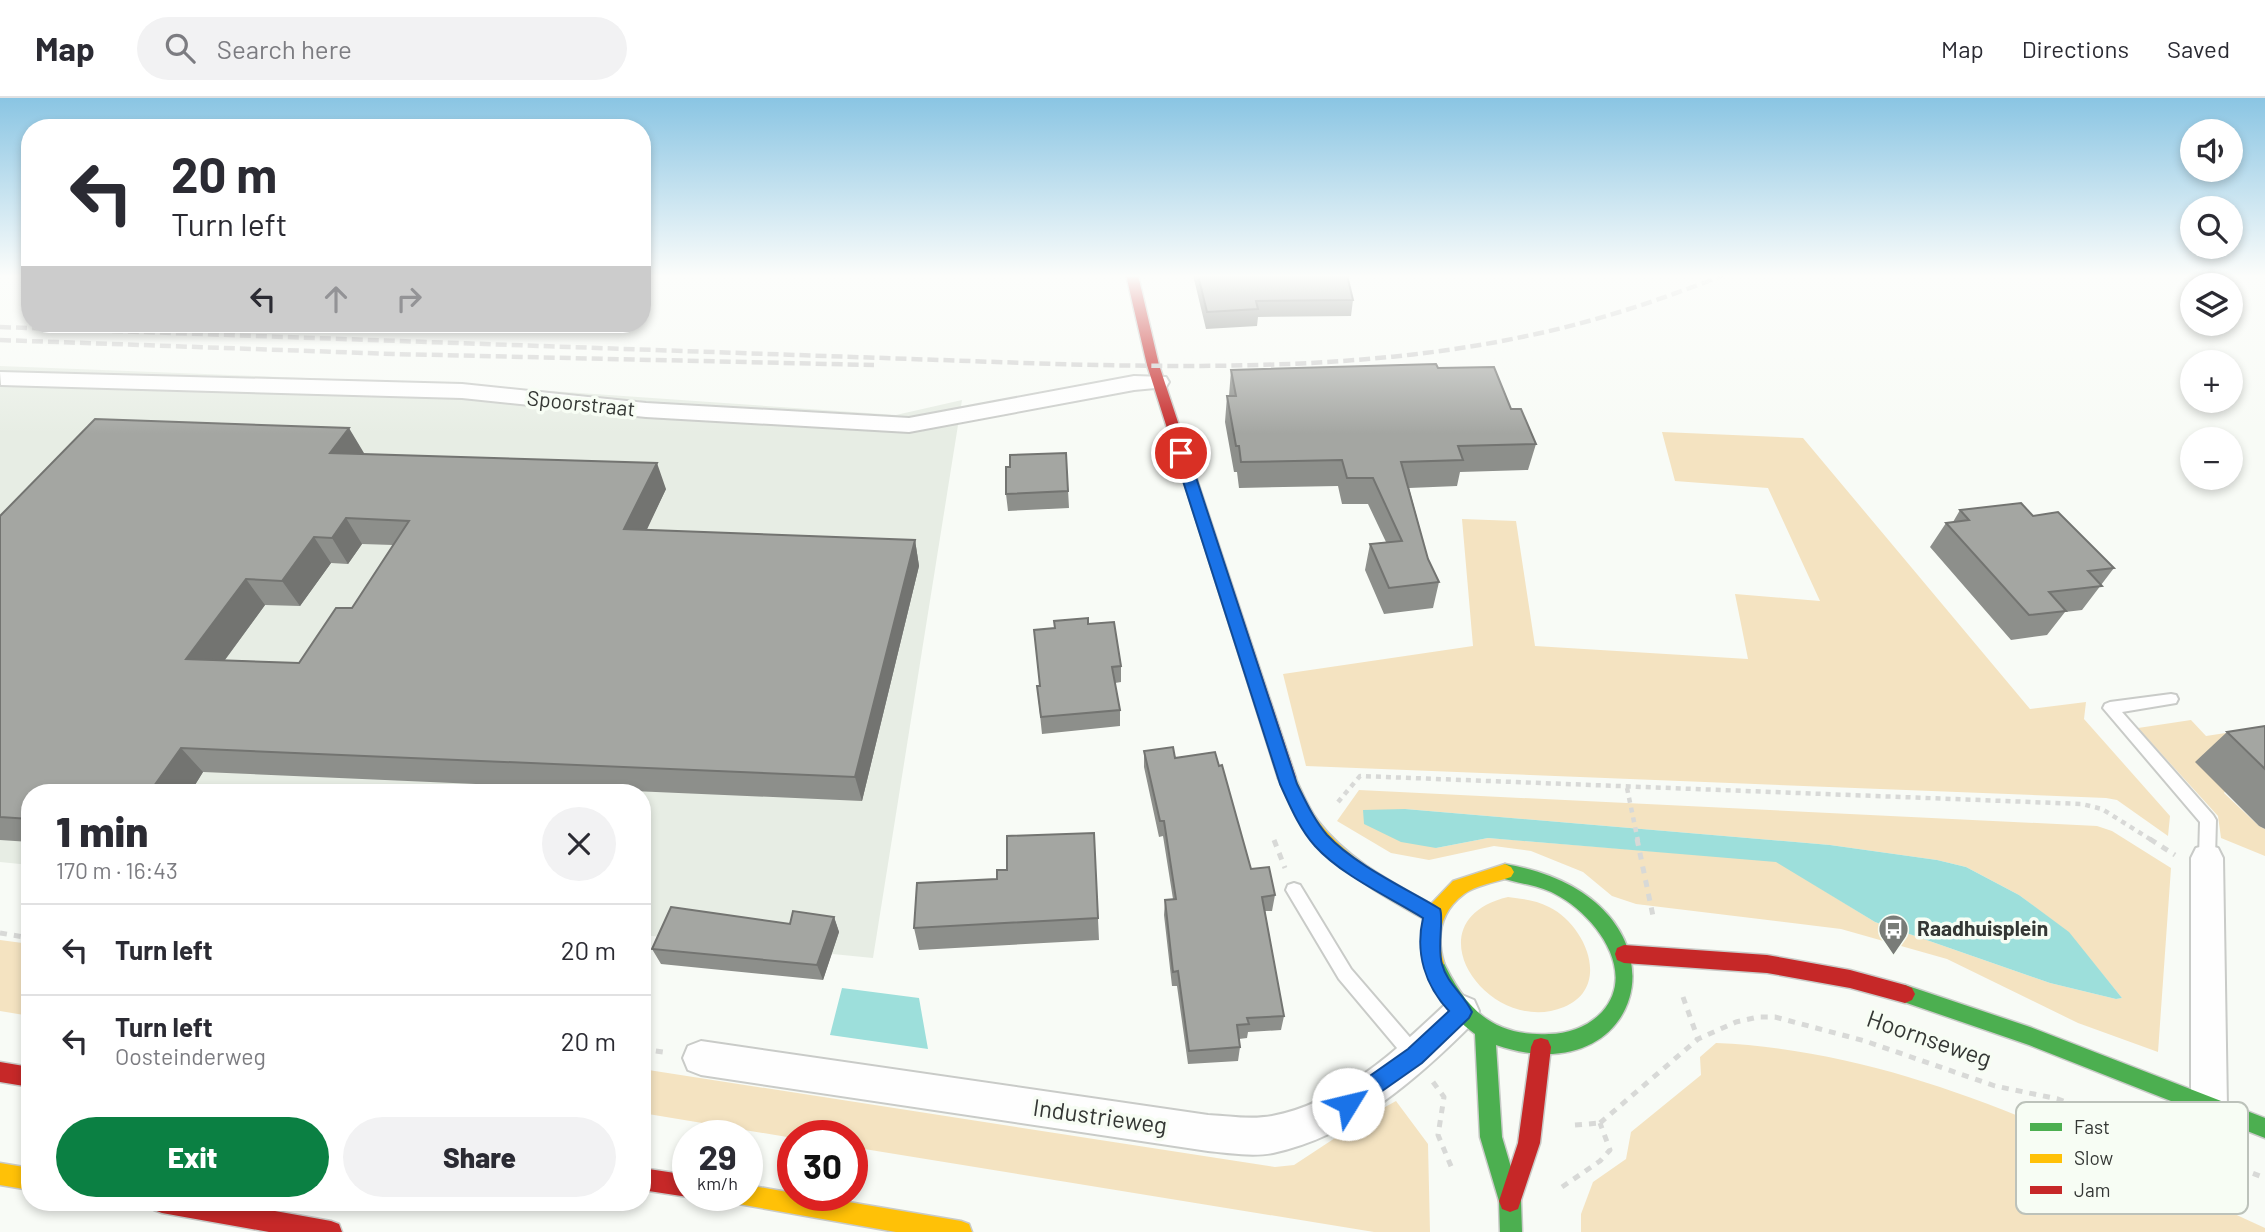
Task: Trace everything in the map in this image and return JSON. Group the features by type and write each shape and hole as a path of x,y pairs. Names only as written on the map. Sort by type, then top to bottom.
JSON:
{"main road":[{"path":"1145,328 1158,382 1289,784 1306,820 1321,841 1339,857 1433,915"},
{"path":"1505,872 1530,875 1553,882 1574,894 1610,929 1623,954 1625,992 1615,1010 1601,1026 1562,1045 1541,1047 1519,1044 1473,1020 1447,995 1433,968 1429,933 1433,915 1446,895 1463,882 1483,875 1505,872"},
{"name":"Hoornseweg","path":"1623,954 1719,959 1788,967 1886,990 1983,1019 2194,1102"},
{"path":"1473,1020 1491,1137 1510,1201 1511,1232"},
{"path":"1510,1201 1529,1143 1541,1047"},
{"path":"0,1072 21,1076"},
{"name":"Hoornseweg","path":"2248,1122 2265,1128"},
{"path":"0,1174 21,1178"},
{"path":"651,1180 672,1184"},
{"path":"763,1199 961,1232"},
{"path":"213,1211 331,1232"}],"street":[{"name":"Spoorstraat","path":"0,378 461,391 646,410 909,425 1134,383 1158,382"},
{"path":"2207,858 2209,1102"},
{"name":"Industrieweg","path":"701,1058 1208,1133 1254,1136 1293,1128 1348,1104 1415,1056 1473,1020"}],"lane":[{"path":"2171,699 2110,708 2208,820 2207,858"},
{"path":"1294,890 1345,974 1415,1056"}],"path":[{"path":"1306,820 1330,811 1360,776 2082,804 2102,809 2176,855 2207,858"},
{"path":"1627,788 1641,856"},
{"path":"0,933 21,936"},
{"name":"Hoornseweg","path":"1558,1198 1563,1185 1605,1158 1610,1150 1600,1123 1698,1039 1736,1021 1775,1017 1866,1041 1995,1086 2063,1102"},
{"path":"1438,1135 1444,1097"},
{"name":"Hoornseweg","path":"2248,1172 2265,1178"}],"shaded area":[{"path":"0,366 437,383 896,415 962,400 873,958 651,936 651,784 21,784 21,864 0,862"},
{"path":"1662,432 1803,438 2030,709 2086,702 2084,719 2170,816 2168,836 2117,800 2106,798 1306,766 1283,674 1473,646 1462,519 1516,521 1535,646 1748,659 1735,594 1820,601 1768,488 1675,481"},
{"path":"2191,720 2206,736 2265,727 2224,793 2265,829 2265,856 2221,838 2218,816 2138,728"},
{"path":"1359,790 2097,826 2112,831 2171,868 2158,1052 2078,1023 1947,959 1841,929 1636,904 1612,896 1583,872 1531,851 1494,846 1429,860 1391,853 1337,821","holes":["1405,809 1830,845 1937,860 1966,867 2019,895 2068,932 2122,998 2116,999 2050,983 1875,922 1776,861 1488,838 1436,848"]},
{"path":"1508,897 1534,901 1549,907 1574,927 1583,941 1590,971 1587,985 1579,998 1564,1007 1536,1012 1509,1006 1487,992 1470,973 1462,951 1464,929 1478,910"},
{"path":"0,940 21,943 21,1014 0,1011"},
{"path":"1716,1043 1789,1050 1860,1064 1930,1084 2016,1115 2016,1214 2235,1214 2265,1228 2265,1232 1581,1232 1581,1214 1593,1182 1626,1159 1631,1132 1701,1075 1700,1057"},
{"path":"651,1070 1275,1167 1294,1165 1396,1101 1428,1144 1430,1232 1374,1232 868,1150 868,1120 777,1120 777,1135 763,1133 763,1120 684,1120 651,1114"}],"water":[{"path":"1405,809 1830,845 1937,860 1966,867 2019,895 2069,932 2122,998 2116,999 2050,983 1875,922 1776,862 1488,838 1436,848 1401,842 1364,824 1363,810"},
{"path":"842,988 919,998 928,1049 830,1035"}],"building":[{"path":"1436,364 1438,368 1494,367 1511,409 1521,409 1536,444 1458,446 1463,460 1401,462 1428,559 1439,582 1389,588 1370,544 1402,541 1373,478 1347,478 1342,460 1241,462 1227,396 1236,396 1231,370"},
{"path":"95,419 349,428 330,453 657,463 624,529 915,540 855,777 181,748 155,784 21,784 21,818 0,817 0,516","holes":["346,518 409,521 352,608 336,608 299,663 186,659 246,579 282,581 314,537 332,538"]},
{"path":"1066,453 1068,491 1006,494 1006,467 1010,467 1010,455"},
{"path":"2021,503 2033,516 2058,512 2114,568 2088,571 2102,586 2049,592 2066,611 2029,615 1946,523 1969,520 1960,510"},
{"path":"1088,618 1088,624 1114,622 1121,666 1112,667 1120,710 1041,717 1034,630 1055,628 1054,621"},
{"path":"2265,726 2265,769 2227,732"},
{"path":"1173,747 1175,758 1215,752 1219,766 1222,765 1251,869 1269,867 1275,895 1262,897 1284,1016 1247,1018 1249,1024 1237,1025 1240,1047 1189,1051 1178,971 1173,972 1165,900 1176,899 1164,821 1160,821 1144,751"},
{"path":"1094,833 1098,918 914,928 917,883 997,879 997,870 1007,870 1007,836"},
{"path":"671,907 790,924 793,911 834,917 817,965 652,949"}],"railway":[{"path":"171,333 1175,366 1357,360 1477,346 1560,328"},
{"path":"0,340 394,354 874,365"}],"traffic: fast":[{"path":"1434,963 1443,985 1465,1014 1484,1029 1514,1041 1556,1044 1595,1030 1610,1018 1620,1001 1624,973 1620,951 1606,925 1584,903 1561,888 1535,878 1505,872"},
{"path":"1905,994 2030,1036 2199,1102"},
{"path":"1485,1028 1491,1137 1510,1201 1511,1232"},
{"path":"2248,1121 2265,1128"}],"traffic: slow":[{"path":"1287,778 1311,826 1327,844 1366,875 1433,915"},
{"path":"1434,963 1429,945 1434,913 1459,887 1505,872"},
{"path":"0,1174 21,1178"},
{"path":"763,1199 961,1232"}],"traffic: jam":[{"path":"1144,328 1153,365 1287,778"},
{"path":"1624,954 1767,964 1850,979 1905,994"},
{"path":"1510,1201 1529,1143 1541,1047"},
{"path":"0,1072 21,1076"},
{"path":"651,1180 672,1184"},
{"path":"213,1211 331,1232"}],"place":[{"name":"Raadhuisplein","path":"1894,956"}],"route":[{"path":"1181,453 1289,784 1306,820 1321,841 1339,857 1433,915 1429,933 1431,960 1436,976 1447,995 1462,1012 1415,1056 1348,1104"}]}
